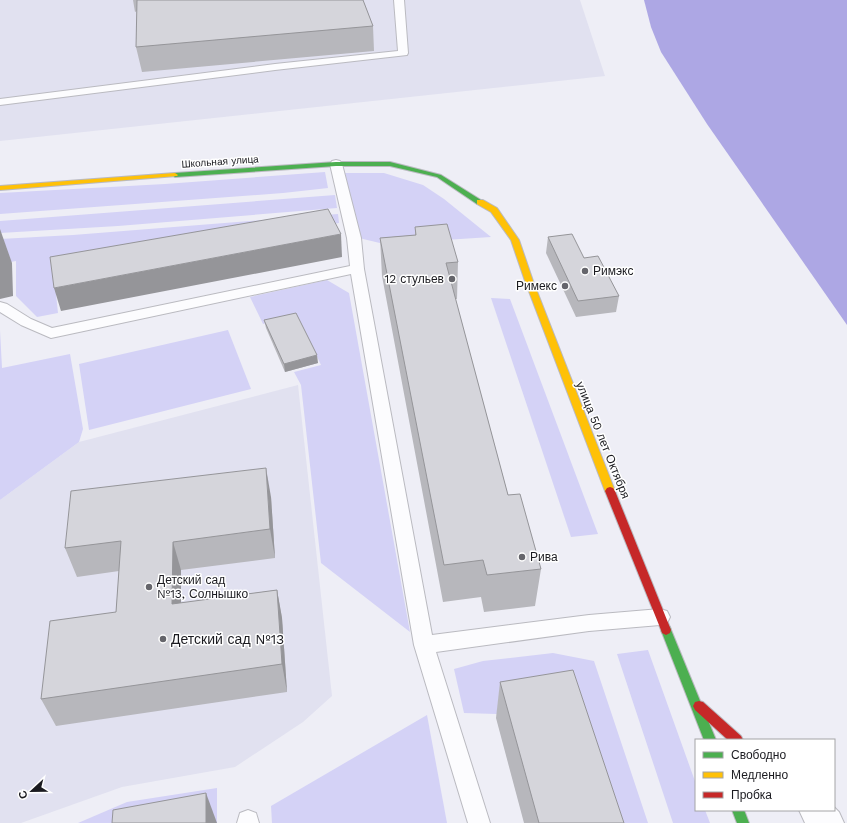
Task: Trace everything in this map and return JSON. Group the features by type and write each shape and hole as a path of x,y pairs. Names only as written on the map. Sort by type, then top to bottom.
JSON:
{"street":[{"name":"Школьная улица","path":"0,188 336,164 390,164 439,176"},
{"name":"улица 50 лет Октября","path":"439,176 494,210 515,240 597,461 710,739"},
{"path":"695,702 736,739"},
{"path":"738,811 743,823"},
{"path":"815,811 828,823"}],"lane":[{"path":"0,102 275,67 403,53 399,0"},
{"path":"336,164 354,238 357,269 424,646 479,823"},
{"path":"0,307 26,322 51,333 357,269"},
{"path":"424,646 589,623 660,617"}],"shaded area":[{"path":"0,0 580,0 605,76 0,141"},
{"path":"644,0 847,0 847,325 707,124 661,52 651,27"},
{"path":"325,172 328,188 283,193 0,214 0,193 165,184"},
{"path":"345,173 384,173 423,185 444,199 491,237 384,244 359,238"},
{"path":"335,195 337,208 118,226 0,233 0,221"},
{"path":"338,214 339,223 54,275 58,313 37,317 16,296 16,261 0,264 0,239 73,235"},
{"path":"327,280 349,293 410,632 321,563 301,385 294,372 321,365 298,317 263,324 250,297"},
{"path":"491,298 510,299 598,534 571,537"},
{"path":"0,330 2,368 70,354 83,429 79,442 0,500"},
{"path":"228,330 251,389 89,430 79,364"},
{"name":"Детский сад №13","path":"298,385 332,696 303,722 235,767 122,787 21,823 0,823 0,500 79,442"},
{"path":"648,650 695,781 695,811 705,811 710,823 673,823 617,654"},
{"path":"553,653 594,661 648,823 607,823 566,703 496,714 464,713 454,669 483,661"},
{"path":"427,715 447,823 272,823 271,806"},
{"path":"217,788 217,823 78,823 127,802"}],"building":[{"path":"137,0 363,0 373,26 136,47"},
{"path":"328,209 341,234 54,288 50,257"},
{"path":"447,224 458,262 446,263 508,495 520,494 541,569 487,575 483,560 444,565 380,238 416,235 415,227"},
{"path":"572,234 584,258 598,256 619,296 578,301 548,237"},
{"path":"296,313 317,355 284,364 264,320"},
{"path":"266,468 270,529 173,542 172,604 277,590 282,664 41,699 50,621 116,612 121,541 65,548 71,491"},
{"path":"573,670 624,823 539,823 500,682"},
{"path":"206,793 206,823 112,823 113,810"}],"traffic: fast":[{"path":"175,175 336,164 390,164 439,176 480,202"},
{"path":"666,630 710,739"},
{"path":"738,811 743,823"}],"traffic: slow":[{"path":"0,188 175,175"},
{"path":"480,202 494,210 515,240 529,281 610,491"}],"traffic: jam":[{"path":"610,491 666,630"},
{"path":"699,706 736,739"}],"place":[{"name":"Римэкс","path":"585,271"},
{"name":"12 стульев","path":"452,279"},
{"name":"Римекс","path":"565,286"},
{"name":"Рива","path":"522,557"},
{"name":"Детский сад №13, Солнышко","path":"149,587"},
{"name":"Детский сад №13","path":"163,639"}]}
